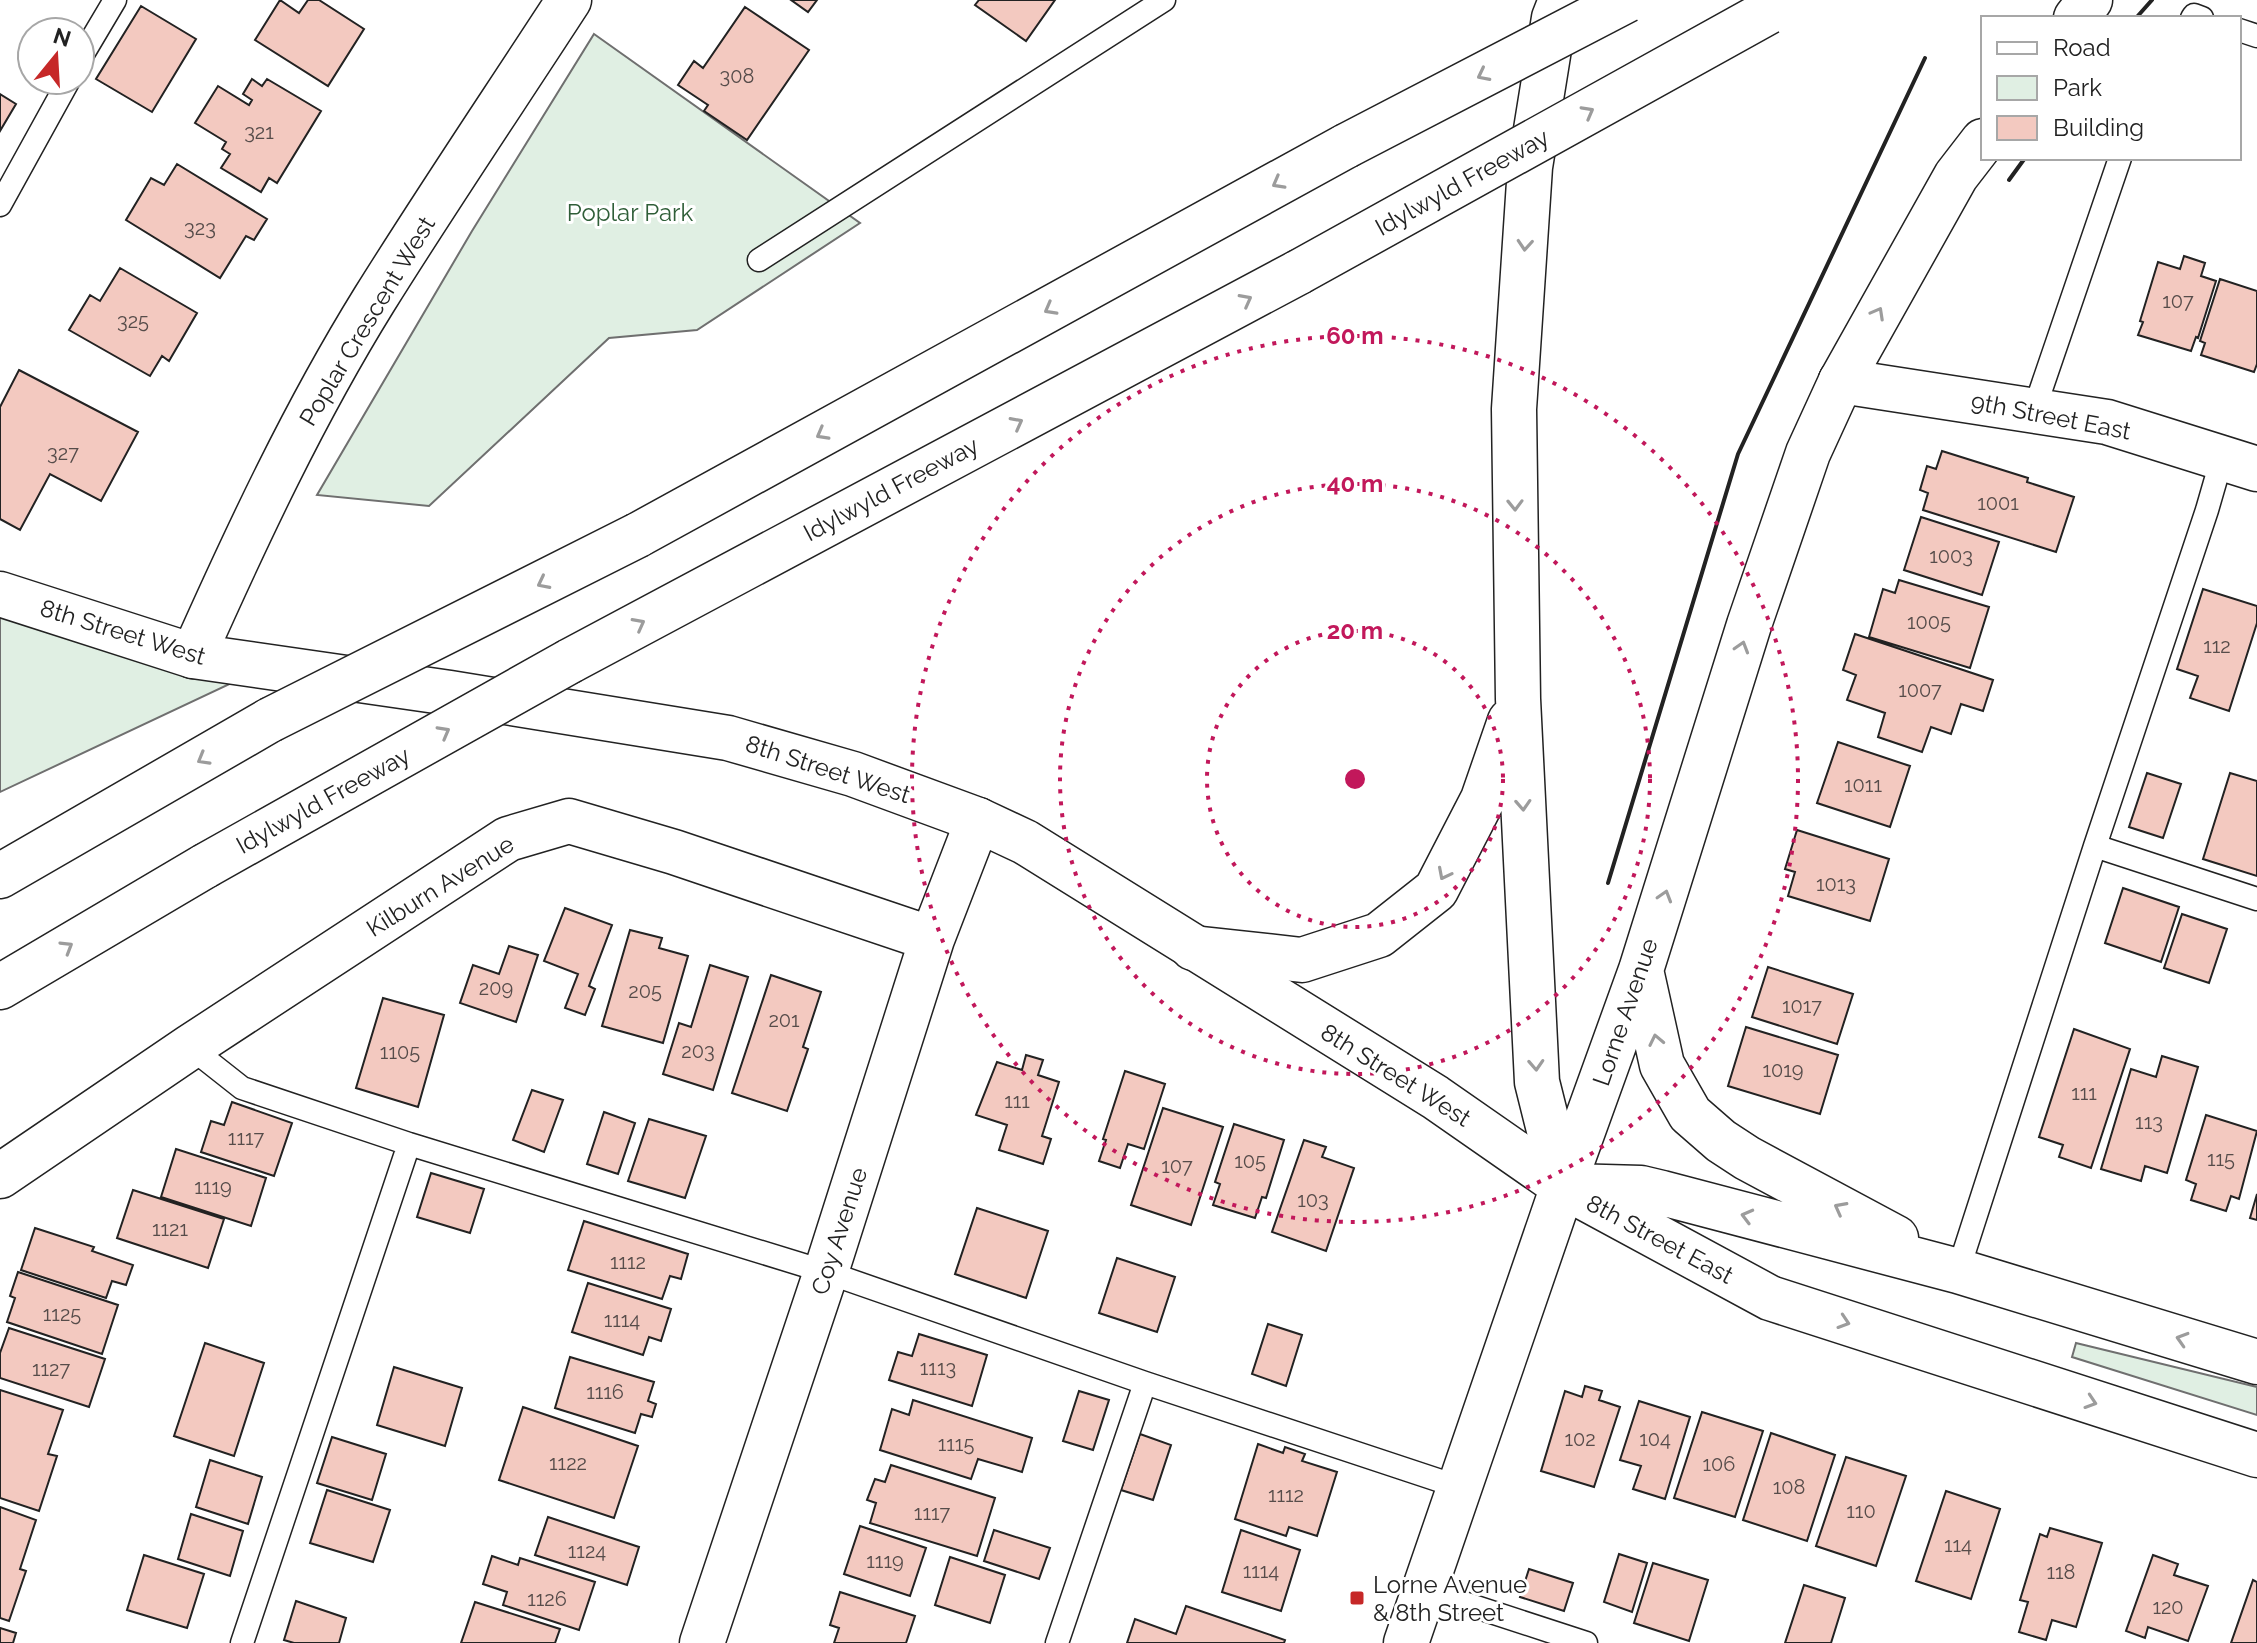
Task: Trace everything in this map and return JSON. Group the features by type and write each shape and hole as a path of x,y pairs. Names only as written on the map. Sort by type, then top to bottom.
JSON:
{"main road":[{"name":"Poplar Crescent West","path":"193,656 236,558 312,410 358,329 569,0"},
{"path":"1561,0 1554,18 1530,167 1515,394 1518,699 1537,1082 1563,1186"},
{"path":"0,876 270,720 638,535 1346,146 1627,0"},
{"path":"2078,16 2090,0"},
{"name":"Idylwyld Freeway","path":"0,987 205,866 570,661 1299,272 1778,6"},
{"name":"Lorne Avenue","path":"1406,1643 1563,1186 1641,970 1749,625 1808,453 1841,381 1956,176 1981,144"},
{"name":"9th Street East","path":"1841,381 2107,422 2239,463"},
{"name":"8th Street West","path":"0,594 193,656 728,738 853,774 978,820 1025,842 1435,1097 1563,1186"},
{"path":"1193,948 1302,960 1379,935 1436,890 1483,799 1518,699"},
{"name":"Coy Avenue","path":"702,1643 826,1272 932,939 978,820"},
{"name":"Kilburn Avenue","path":"0,1176 190,1047 508,839 569,821 674,852 932,939"},
{"path":"1641,970 1662,1065 1690,1114 1721,1141 1747,1158 1958,1271"},
{"name":"8th Street East","path":"1563,1186 1641,1188 1958,1271 2257,1362"},
{"name":"8th Street East","path":"1563,1186 1770,1298 2257,1455"}],"lane":[{"path":"96,32 115,0"},
{"path":"759,260 1164,0"},
{"path":"0,205 60,96"},
{"path":"2033,413 2119,160"},
{"path":"1958,1271 2207,510 2239,463"},
{"path":"2095,846 2257,899"},
{"path":"190,1047 242,1088 409,1144 826,1272 1145,1383 1459,1487"},
{"path":"242,1643 409,1144"},
{"path":"1057,1643 1145,1383"},
{"path":"1424,1590 1586,1643"}],"green space":[{"name":"Poplar Park","path":"594,34 860,223 697,330 609,338 429,506 317,495 472,231"},
{"path":"0,608 236,681 0,792"},
{"path":"2076,1343 2257,1387 2257,1415 2072,1357"}],"building":[{"path":"280,0 299,13 308,0 319,0 364,29 328,86 255,40"},
{"path":"791,0 817,0 808,12"},
{"path":"979,0 1055,0 1026,41 975,5"},
{"path":"141,6 196,39 152,112 96,79"},
{"path":"745,7 809,50 747,140 704,111 708,105 678,85 694,61 703,68"},
{"path":"252,79 262,86 267,79 321,111 277,183 269,178 261,192 221,168 230,154 222,149 226,142 195,123 218,86 249,105 252,100 243,94"},
{"path":"0,94 16,104 0,131"},
{"path":"177,164 267,219 254,240 246,236 220,278 126,220 151,178 164,185"},
{"path":"2184,256 2205,263 2201,276 2216,281 2191,351 2138,335 2158,262 2180,269"},
{"path":"120,268 197,313 169,361 162,356 150,376 69,330 90,295 100,301"},
{"path":"2220,279 2257,291 2257,364 2254,372 2201,355 2205,343 2200,341"},
{"path":"19,370 138,432 101,501 50,474 20,530 0,519 0,407"},
{"path":"1942,451 2028,478 2027,482 2074,497 2056,552 1923,510 1928,493 1920,490 1927,466 1936,469"},
{"path":"1921,517 1999,542 1982,595 1904,570"},
{"path":"1899,580 1989,607 1970,668 1869,637 1883,589 1895,593"},
{"path":"2203,589 2257,606 2257,623 2229,711 2190,698 2198,676 2177,669"},
{"path":"1855,634 1993,680 1983,711 1961,704 1951,734 1931,727 1922,752 1878,737 1885,713 1847,700 1856,675 1843,670"},
{"path":"1838,742 1910,766 1890,827 1817,803"},
{"path":"2147,773 2181,784 2163,838 2129,827"},
{"path":"2230,773 2257,781 2257,876 2203,859"},
{"path":"1797,830 1889,859 1870,921 1788,896 1795,872 1785,869"},
{"path":"2123,888 2179,907 2161,962 2105,943"},
{"path":"565,908 612,925 589,986 595,989 585,1015 565,1008 578,974 544,961"},
{"path":"2182,914 2227,929 2209,983 2164,968"},
{"path":"630,930 662,938 659,948 688,956 663,1043 602,1026"},
{"path":"509,946 538,955 516,1022 460,1003 473,965 499,974"},
{"path":"710,965 748,977 713,1090 663,1074 679,1023 691,1027"},
{"path":"1768,967 1853,994 1837,1044 1752,1017"},
{"path":"771,975 821,992 803,1047 808,1049 787,1111 732,1093"},
{"path":"383,998 444,1015 418,1107 356,1088"},
{"path":"1746,1027 1838,1055 1820,1114 1728,1086"},
{"path":"2074,1029 2130,1049 2091,1168 2059,1157 2063,1145 2039,1137"},
{"path":"1026,1055 1043,1060 1038,1075 1059,1082 1042,1136 1051,1139 1043,1164 999,1150 1007,1125 976,1115 997,1062 1022,1070"},
{"path":"2162,1056 2198,1067 2167,1173 2145,1166 2141,1181 2101,1169 2131,1069 2156,1077"},
{"path":"1125,1071 1165,1084 1144,1149 1128,1144 1120,1168 1099,1161"},
{"path":"532,1090 563,1100 544,1152 513,1140"},
{"path":"232,1102 292,1123 274,1176 201,1152 211,1121 224,1125"},
{"path":"1163,1108 1223,1127 1191,1225 1131,1205"},
{"path":"604,1112 635,1123 618,1174 587,1164"},
{"path":"2206,1115 2257,1131 2239,1199 2231,1196 2226,1211 2191,1200 2196,1184 2186,1180"},
{"path":"649,1119 706,1136 685,1198 628,1181"},
{"path":"1234,1124 1284,1140 1266,1198 1262,1197 1255,1218 1213,1205 1220,1184 1215,1182"},
{"path":"1304,1140 1326,1147 1322,1157 1354,1168 1326,1251 1272,1232"},
{"path":"176,1149 266,1178 251,1226 161,1197"},
{"path":"431,1173 484,1189 470,1233 417,1217"},
{"path":"133,1190 224,1219 208,1268 117,1238"},
{"path":"2257,1194 2257,1220 2250,1218"},
{"path":"977,1208 1048,1231 1026,1298 955,1274"},
{"path":"584,1221 688,1254 681,1279 670,1276 662,1299 568,1270"},
{"path":"35,1228 94,1247 92,1251 133,1265 126,1285 112,1281 106,1298 21,1270"},
{"path":"1117,1258 1175,1277 1157,1332 1099,1313"},
{"path":"18,1272 118,1305 102,1354 7,1322 15,1298 10,1296"},
{"path":"588,1283 671,1309 661,1341 649,1337 643,1355 572,1332"},
{"path":"1268,1324 1302,1335 1286,1386 1252,1374"},
{"path":"9,1328 105,1359 89,1407 0,1378 0,1353"},
{"path":"919,1334 987,1355 972,1406 889,1380 898,1352 912,1356"},
{"path":"205,1343 264,1363 234,1456 174,1436"},
{"path":"570,1357 654,1382 648,1401 656,1404 652,1417 641,1414 635,1433 555,1408"},
{"path":"394,1367 462,1388 445,1446 377,1425"},
{"path":"1585,1386 1602,1391 1599,1400 1620,1407 1594,1487 1541,1471 1565,1391 1582,1397"},
{"path":"0,1390 63,1410 48,1454 57,1456 39,1511 0,1498"},
{"path":"1079,1391 1109,1400 1093,1450 1063,1441"},
{"path":"913,1400 1032,1438 1022,1472 978,1459 971,1479 880,1450 892,1409 909,1415"},
{"path":"1639,1401 1690,1417 1665,1499 1633,1489 1641,1466 1620,1460"},
{"path":"523,1407 638,1446 614,1518 499,1480"},
{"path":"1702,1412 1763,1431 1735,1517 1674,1498"},
{"path":"1771,1433 1835,1455 1807,1541 1743,1520"},
{"path":"1140,1434 1171,1445 1153,1500 1121,1490"},
{"path":"332,1437 386,1454 372,1500 317,1483"},
{"path":"1258,1444 1283,1453 1285,1447 1305,1454 1302,1461 1337,1472 1317,1536 1289,1527 1286,1536 1235,1519"},
{"path":"1846,1457 1906,1476 1876,1566 1816,1546"},
{"path":"210,1460 262,1477 248,1524 196,1507"},
{"path":"891,1465 995,1498 977,1556 870,1523 876,1503 867,1500 875,1479 885,1482"},
{"path":"327,1490 390,1510 373,1562 310,1543"},
{"path":"1946,1491 2000,1509 1971,1599 1916,1581"},
{"path":"0,1507 36,1520 20,1569 26,1571 9,1621 0,1618"},
{"path":"191,1514 243,1531 230,1576 178,1559"},
{"path":"548,1517 639,1547 627,1585 535,1555"},
{"path":"860,1526 926,1548 910,1596 844,1574"},
{"path":"2050,1528 2102,1543 2076,1627 2052,1620 2046,1640 2019,1632 2028,1602 2020,1600 2040,1534 2047,1537"},
{"path":"994,1530 1050,1548 1039,1579 984,1561"},
{"path":"1241,1530 1300,1550 1281,1611 1222,1592"},
{"path":"1619,1554 1647,1563 1632,1612 1604,1602"},
{"path":"144,1555 204,1574 187,1628 127,1610"},
{"path":"2153,1555 2178,1564 2174,1575 2208,1586 2188,1641 2148,1627 2145,1638 2126,1631"},
{"path":"492,1556 518,1565 520,1558 595,1582 579,1630 503,1605 507,1592 483,1584"},
{"path":"950,1557 1005,1575 990,1623 935,1605"},
{"path":"1653,1563 1708,1580 1689,1641 1634,1623"},
{"path":"1529,1569 1573,1583 1564,1611 1520,1597"},
{"path":"2253,1580 2257,1582 2257,1643 2231,1643"},
{"path":"1804,1585 1845,1598 1831,1643 1785,1643"},
{"path":"840,1592 915,1616 906,1643 834,1643 839,1628 830,1625"},
{"path":"296,1601 346,1618 339,1643 294,1643 284,1640"},
{"path":"475,1602 560,1629 555,1643 461,1643"},
{"path":"1186,1606 1285,1640 1284,1643 1127,1643 1135,1619 1176,1634"},
{"path":"0,1628 16,1633 13,1643 0,1643"}],"wall":[{"path":"2138,16 2152,0"},
{"path":"1608,883 1738,454 1925,58"},
{"path":"2009,180 2024,160"}],"place":[{"name":"Lorne Avenue & 8th Street","path":"1357,1598"}]}
